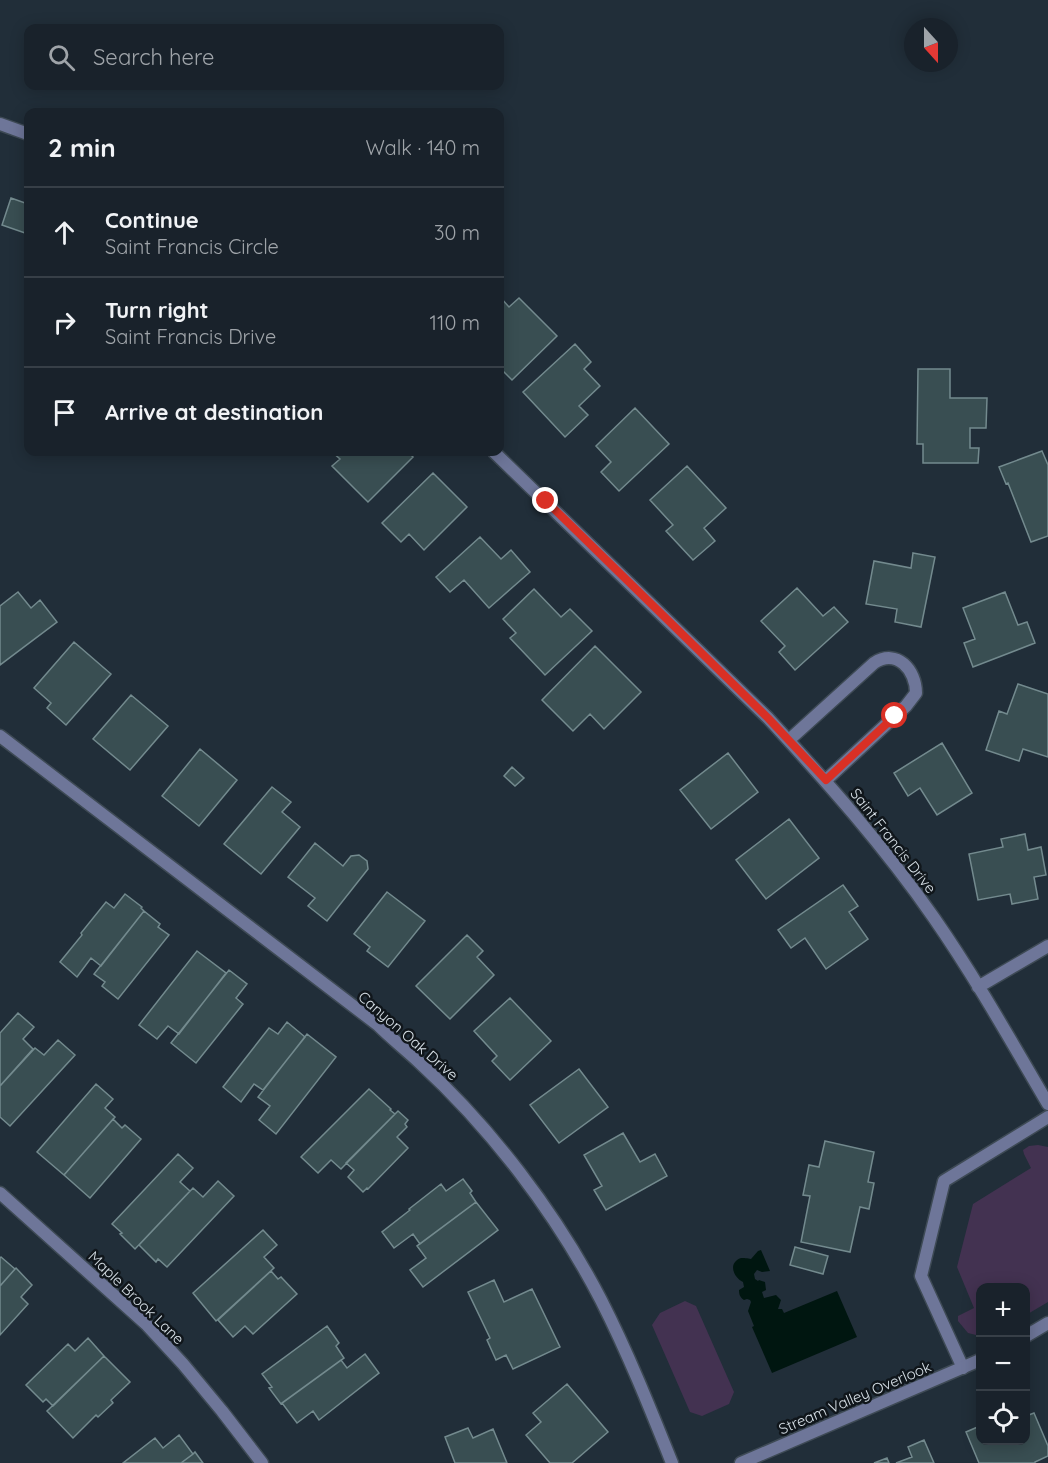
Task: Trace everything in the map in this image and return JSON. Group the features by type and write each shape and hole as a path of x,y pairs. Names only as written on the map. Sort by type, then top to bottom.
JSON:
{"street":[{"path":"0,124 24,133"},
{"name":"Saint Francis Drive","path":"498,456 760,710 826,780 935,919 1048,1104"},
{"path":"789,740 881,658 891,658 901,662 911,672 916,684 916,693 906,706 826,780"},
{"name":"Canyon Oak Drive","path":"0,736 378,1025 460,1103 520,1175 554,1221 582,1266 624,1348 672,1463"},
{"path":"978,987 1048,946"},
{"path":"963,1368 921,1276 944,1181 1048,1117"},
{"name":"Maple Brook Lane","path":"0,1193 146,1324 183,1364 262,1463"},
{"path":"1030,1334 1048,1323"},
{"name":"Stream Valley Overlook","path":"741,1463 976,1362"}],"shaded area":[{"path":"1029,1146 1048,1147 1048,1302 1030,1313 1030,1283 976,1283 976,1335 968,1333 958,1321 958,1316 974,1308 957,1267 973,1204 1031,1168 1023,1150"},
{"path":"761,1250 770,1271 757,1270 754,1274 755,1279 765,1282 766,1290 762,1292 764,1298 776,1295 781,1300 778,1309 782,1309 784,1313 837,1291 857,1337 772,1373 752,1327 754,1326 748,1311 751,1302 740,1296 739,1290 744,1287 743,1282 733,1270 737,1260 751,1259"},
{"path":"685,1301 696,1306 734,1392 729,1404 702,1416 690,1412 652,1325 660,1313"}],"building":[{"path":"11,198 24,203 24,233 2,225"},
{"path":"519,298 557,336 512,380 504,372 504,301 509,307"},
{"path":"575,344 591,362 584,369 600,386 579,406 588,415 565,437 523,392"},
{"path":"918,369 950,369 950,398 987,398 986,428 970,428 970,448 979,448 978,463 923,463 923,444 917,444"},
{"path":"635,408 669,444 619,491 601,472 611,462 596,446"},
{"path":"1042,451 1048,465 1048,536 1031,542 1008,483 1006,484 999,467"},
{"path":"337,456 413,457 368,502 332,466 340,459"},
{"path":"687,466 726,508 704,528 715,541 693,560 666,531 673,525 650,500"},
{"path":"433,473 467,507 424,550 409,534 401,542 382,523"},
{"path":"480,537 501,559 511,550 530,572 489,608 464,580 450,592 436,577"},
{"path":"913,553 935,557 921,627 895,622 897,609 866,604 874,561 911,568"},
{"path":"797,588 823,616 834,607 848,622 795,670 779,652 785,646 761,621"},
{"path":"534,589 561,617 570,609 592,631 545,675 510,638 516,633 503,619"},
{"path":"18,592 31,608 40,600 57,622 0,665 0,606"},
{"path":"1005,592 1018,625 1027,622 1035,643 973,667 964,643 975,639 963,608"},
{"path":"74,642 111,674 66,725 47,708 51,703 34,688"},
{"path":"595,646 641,692 604,729 590,714 573,731 542,700"},
{"path":"1018,684 1048,694 1048,757 1023,749 1019,761 986,750 999,711 1007,714"},
{"path":"131,695 168,726 130,770 93,739"},
{"path":"942,743 972,793 937,815 920,788 908,796 894,773"},
{"path":"200,749 237,780 199,826 162,796"},
{"path":"728,753 758,792 711,829 680,790"},
{"path":"512,767 524,778 515,786 504,776"},
{"path":"272,787 291,802 282,812 300,827 261,874 224,844"},
{"path":"789,819 819,858 766,899 736,860"},
{"path":"1025,834 1028,850 1041,847 1046,875 1034,877 1038,899 1012,904 1010,894 978,900 969,854 1003,847 1001,839"},
{"path":"315,843 343,866 351,856 359,855 367,861 368,869 327,921 308,906 315,898 288,877"},
{"path":"843,885 858,906 849,912 868,939 826,969 805,938 791,948 778,930"},
{"path":"387,892 425,921 388,967 367,951 370,947 354,934"},
{"path":"125,894 144,911 101,966 91,958 77,977 60,962 106,902 114,908"},
{"path":"144,911 160,924 158,927 169,935 118,999 102,986 105,982 94,974"},
{"path":"467,935 483,951 477,957 494,975 450,1019 416,986"},
{"path":"197,951 226,973 179,1034 168,1026 157,1039 139,1025"},
{"path":"229,970 247,984 236,998 243,1004 196,1063 171,1043"},
{"path":"510,998 551,1041 510,1080 492,1061 497,1056 474,1031"},
{"path":"18,1013 34,1027 23,1039 33,1049 0,1086 0,1033"},
{"path":"287,1022 305,1037 263,1090 254,1084 241,1102 223,1087 269,1028 278,1034"},
{"path":"307,1034 336,1057 276,1134 259,1120 270,1106 258,1097"},
{"path":"58,1040 75,1055 10,1126 0,1117 0,1086 35,1048 44,1055"},
{"path":"579,1069 608,1107 559,1143 530,1105"},
{"path":"96,1084 113,1099 105,1108 115,1117 64,1175 37,1152"},
{"path":"369,1089 395,1114 341,1169 331,1160 318,1173 301,1157"},
{"path":"398,1111 408,1120 405,1124 407,1127 397,1137 408,1148 363,1192 348,1177 354,1170 346,1163"},
{"path":"113,1119 122,1128 125,1125 141,1139 90,1198 64,1175"},
{"path":"623,1133 640,1162 655,1154 667,1176 606,1210 594,1190 602,1186 584,1155"},
{"path":"825,1141 874,1152 868,1182 874,1183 869,1209 860,1207 850,1252 801,1242 810,1196 803,1195 809,1165 819,1167"},
{"path":"178,1154 193,1168 180,1182 190,1191 135,1249 112,1224"},
{"path":"463,1179 472,1191 470,1193 476,1202 420,1244 413,1234 394,1248 382,1232 441,1184 446,1191"},
{"path":"218,1181 234,1196 167,1267 158,1259 156,1262 139,1245 193,1188 203,1197"},
{"path":"476,1202 498,1230 423,1287 410,1270 426,1258 417,1246"},
{"path":"263,1230 277,1245 264,1257 274,1268 216,1321 193,1293"},
{"path":"795,1247 828,1256 823,1274 790,1265"},
{"path":"0,1258 15,1269 0,1286"},
{"path":"16,1268 32,1285 21,1297 28,1304 0,1335 0,1286"},
{"path":"271,1271 278,1279 281,1277 297,1294 253,1334 245,1326 233,1337 218,1320"},
{"path":"494,1280 504,1302 532,1289 560,1347 513,1369 506,1355 496,1360 487,1340 490,1338 468,1292"},
{"path":"327,1326 339,1343 336,1346 344,1358 281,1404 262,1374"},
{"path":"88,1338 104,1356 53,1406 46,1399 43,1402 26,1385 68,1344 75,1351"},
{"path":"365,1354 379,1373 319,1420 313,1411 297,1423 282,1403 341,1360 347,1368"},
{"path":"104,1356 130,1382 111,1400 113,1403 98,1417 96,1415 73,1438 47,1411"},
{"path":"567,1384 608,1432 572,1463 550,1463 526,1435 541,1422 533,1413"},
{"path":"1034,1413 1048,1446 1048,1456 1035,1463 979,1463 966,1432 976,1428 976,1445 1030,1445 1030,1414"},
{"path":"468,1428 473,1438 493,1429 507,1463 455,1463 445,1437"},
{"path":"179,1435 193,1454 181,1463 123,1463 155,1438 163,1448"},
{"path":"924,1440 934,1463 896,1463 912,1457 908,1447"},
{"path":"195,1452 203,1463 181,1463 193,1454"},
{"path":"887,1458 889,1463 874,1463"}],"route":[{"path":"546,501 768,718 826,780 895,716"}]}
